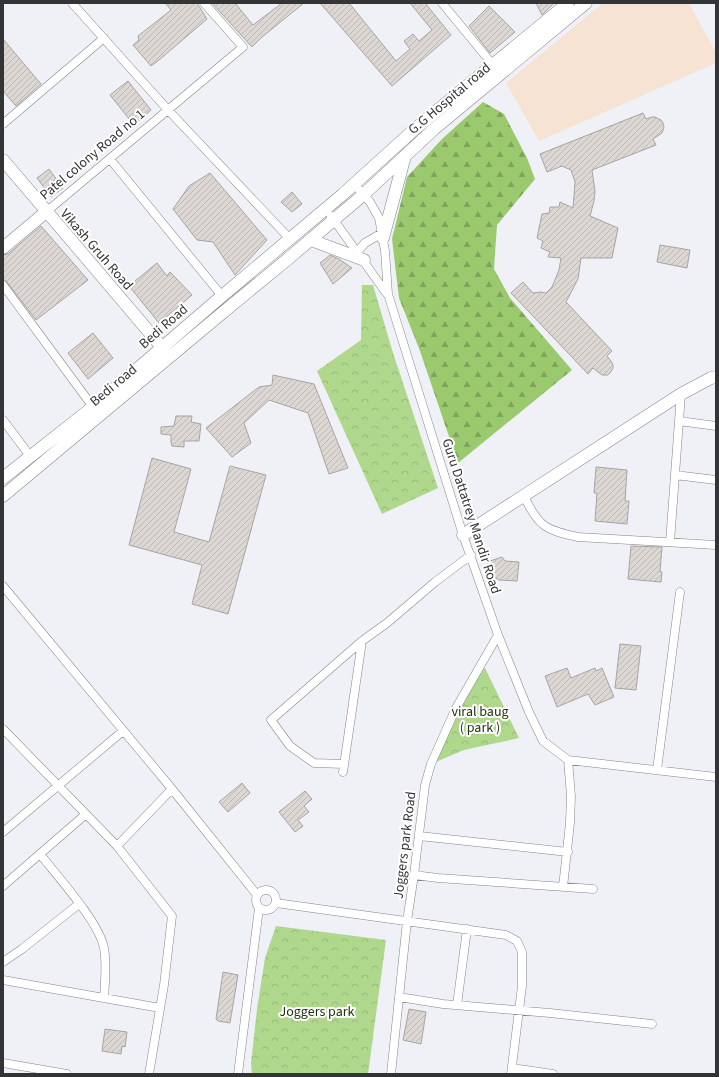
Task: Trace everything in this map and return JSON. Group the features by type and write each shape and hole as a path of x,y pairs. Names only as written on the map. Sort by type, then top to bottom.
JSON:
{"main road":[{"name":"G.G Hospital road","path":"342,195 416,128 568,3"},
{"name":"G.G Hospital road","path":"334,220 434,129 586,3"},
{"path":"383,236 406,154"},
{"name":"Vikash Gruh Road","path":"3,160 170,357"},
{"name":"Bedi Road","path":"3,478 93,407 342,195"},
{"name":"Patel colony Road no 1","path":"3,248 46,212"},
{"name":"Bedi road","path":"3,496 334,220"},
{"path":"311,240 361,256"},
{"path":"464,535 681,394 711,378 716,377"}],"street":[{"path":"72,3 168,110 290,239"},
{"name":"Patel colony Road no 1","path":"46,212 200,84 242,47 204,3"},
{"path":"442,3 493,65"},
{"path":"3,124 104,38"},
{"path":"110,159 222,296"},
{"name":"Guru Dattatrey Mandir Road","path":"354,184 374,209 379,218 383,236 388,294 464,535 498,635 529,712 543,741 568,760"},
{"name":"Guru Dattatrey Mandir Road","path":"325,208 388,294"},
{"path":"361,256 365,243 383,236"},
{"path":"3,285 93,407"},
{"path":"670,542 681,394"},
{"path":"3,420 30,456"},
{"path":"679,421 716,426"},
{"path":"675,474 716,480"},
{"path":"524,496 533,514 544,526 559,533 578,537 716,545"},
{"path":"362,641 343,768 314,763 290,746 271,720 362,641 387,623 435,582 471,555"},
{"path":"3,586 172,789 257,895"},
{"path":"657,770 680,592"},
{"name":"Joggers park Road","path":"391,1074 407,921 420,836 425,785 431,764 456,708 498,635"},
{"path":"3,729 117,846 172,916 160,1008 149,1074"},
{"path":"3,832 123,731"},
{"path":"563,887 568,852 571,796 568,760 716,777"},
{"path":"117,846 172,789"},
{"path":"3,886 86,814"},
{"path":"420,836 568,852"},
{"path":"40,854 98,931 104,947 105,957 104,998"},
{"path":"414,875 593,889"},
{"path":"238,1074 259,908 256,902 257,895 262,890 268,890 276,896 276,903 269,910 262,910 259,908"},
{"path":"276,903 506,935 517,941 522,952 523,965 512,1071 553,1074"},
{"path":"3,962 79,904"},
{"path":"457,1005 467,929"},
{"path":"3,980 160,1008"},
{"path":"399,997 457,1005 652,1024"},
{"path":"3,1063 67,1074"}],"shaded area":[{"path":"603,3 689,3 716,53 716,63 539,141 506,83"}],"green space":[{"path":"483,102 504,114 527,158 535,179 497,225 494,269 510,298 572,370 458,463 420,351 399,298 392,239 407,177 442,139"},
{"path":"362,285 373,285 393,353 438,488 382,514 317,371 361,340"},
{"name":"viral baug ( park )","path":"485,668 519,738 464,750 431,764 463,697"},
{"name":"Joggers park","path":"276,926 386,940 368,1074 252,1074 251,1063 257,1009 265,958"}],"building":[{"path":"165,3 197,3 207,19 151,66 133,45 139,40 138,36 171,10"},
{"path":"212,3 235,3 253,25 282,3 304,3 252,47"},
{"path":"320,3 349,3 396,61 410,49 404,41 413,34 419,41 432,30 410,3 425,3 451,35 392,86"},
{"path":"536,3 554,3 542,15"},
{"path":"489,6 515,32 490,53 469,26"},
{"path":"3,39 41,84 16,106 3,91"},
{"path":"128,81 151,110 134,125 110,95"},
{"path":"643,113 646,119 655,117 663,123 664,127 662,133 653,139 656,145 592,170 595,191 590,216 618,228 612,258 581,258 578,279 566,302 612,351 607,356 613,364 613,368 608,375 602,375 593,368 588,374 511,293 523,282 533,293 546,293 552,287 559,270 561,258 548,257 550,252 541,248 543,241 537,238 542,214 549,213 550,207 559,207 560,202 573,208 575,182 571,170 562,166 547,172 540,154"},
{"path":"49,169 63,188 51,197 37,178"},
{"path":"210,173 267,240 235,275 213,242 197,240 173,209 189,186"},
{"path":"292,192 302,204 292,212 281,202"},
{"path":"41,226 88,280 36,320 7,282 3,279 3,255 8,254"},
{"path":"660,245 690,250 687,268 657,262"},
{"path":"330,255 352,268 333,284 320,263"},
{"path":"157,263 167,276 170,272 192,295 159,323 129,286"},
{"path":"93,333 113,358 88,379 68,353"},
{"path":"273,375 314,384 348,468 329,474 308,413 269,400 244,423 251,443 232,457 206,428 259,387 272,385"},
{"path":"176,416 192,416 191,422 201,424 199,441 184,441 184,447 172,446 171,435 161,434 161,427 174,426"},
{"path":"152,458 191,469 174,532 209,542 230,466 266,475 228,614 192,604 202,565 129,545"},
{"path":"596,467 627,470 625,501 629,501 627,524 595,521 597,493 594,493"},
{"path":"631,546 662,547 660,572 662,572 661,582 628,579"},
{"path":"502,557 505,561 519,562 517,581 499,580 494,577 487,562"},
{"path":"620,644 641,646 636,690 615,688"},
{"path":"567,668 571,678 595,668 596,671 602,668 614,697 595,705 588,694 557,707 545,676"},
{"path":"242,783 250,793 228,812 219,802"},
{"path":"305,791 312,799 304,806 309,812 298,820 303,826 295,832 279,812"},
{"path":"223,972 238,975 230,1023 218,1021 216,1019"},
{"path":"409,1009 426,1012 421,1044 403,1040"},
{"path":"105,1029 127,1032 125,1047 122,1046 121,1054 102,1051"}]}
